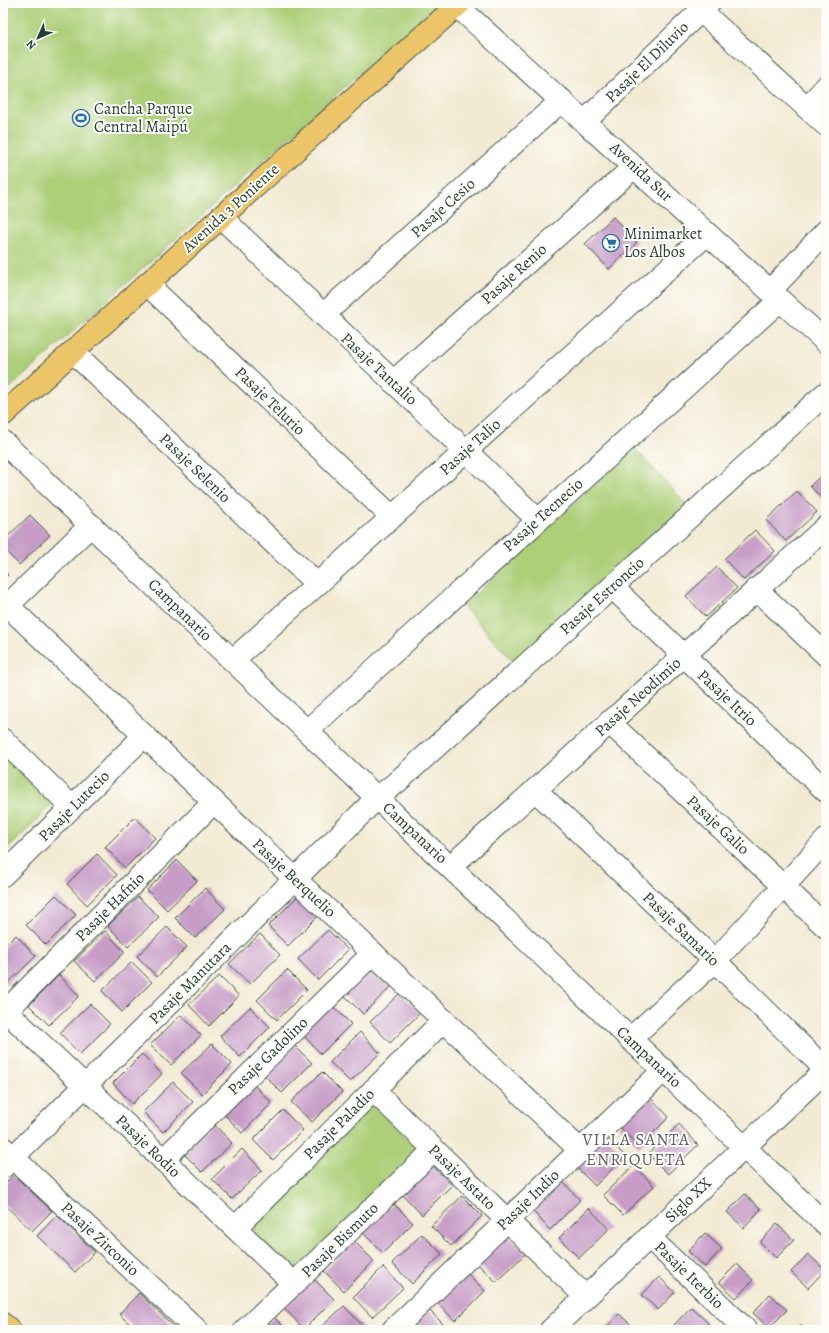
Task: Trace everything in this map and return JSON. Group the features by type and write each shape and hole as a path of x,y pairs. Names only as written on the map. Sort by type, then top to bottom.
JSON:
{"main road":[{"name":"Avenida 3 Poniente","path":"3,415 457,4"},
{"path":"3,1324 10,1330"}],"street":[{"name":"Avenida Sur","path":"457,4 826,342"},
{"path":"705,7 826,126"},
{"name":"Pasaje El Diluvio","path":"585,121 705,7"},
{"path":"807,108 826,87"},
{"name":"Pasaje Cesio","path":"323,315 562,100"},
{"name":"Pasaje Renio","path":"393,382 634,167"},
{"name":"Pasaje Tantalio","path":"221,217 538,520"},
{"name":"Pasaje Tecnecio","path":"307,730 538,520 775,296 826,231"},
{"name":"Pasaje Talio","path":"233,660 707,234"},
{"name":"Pasaje Telurio","path":"147,284 392,517"},
{"name":"Pasaje Selenio","path":"73,352 317,584"},
{"name":"Pasaje Estroncio","path":"377,798 403,777 826,393"},
{"name":"Campanario","path":"3,442 826,1225"},
{"path":"5,608 91,525"},
{"name":"Pasaje Neodimio","path":"450,867 826,527"},
{"name":"Pasaje Itrio","path":"612,587 826,791"},
{"path":"756,590 826,655"},
{"name":"Pasaje Berquelio","path":"5,608 144,736 581,1151"},
{"name":"Pasaje Galio","path":"610,722 826,927"},
{"name":"Pasaje Lutecio","path":"3,875 144,736"},
{"path":"3,740 72,808"},
{"name":"Pasaje Samario","path":"535,790 715,961 826,1070"},
{"name":"Pasaje Manutara","path":"6,1158 86,1086 377,798"},
{"name":"Pasaje Hafnio","path":"5,1009 214,802"},
{"path":"630,1039 715,961 826,840"},
{"name":"Pasaje Gadolino","path":"163,1160 373,953"},
{"name":"Pasaje Rodio","path":"5,1009 294,1284"},
{"name":"Pasaje Paladio","path":"234,1228 444,1020"},
{"name":"Pasaje Indio","path":"392,1330 581,1151 664,1070"},
{"name":"Siglo XX","path":"563,1326 586,1297 826,1070"},
{"name":"Pasaje Astato","path":"373,1090 586,1297"},
{"name":"Pasaje Bismuto","path":"245,1330 434,1150"},
{"name":"Pasaje Zirconio","path":"6,1158 197,1330"},
{"name":"Pasaje Iterbio","path":"649,1237 746,1330"}],"green space":[{"path":"3,3 438,3 3,394"},
{"path":"634,448 687,505 515,663 463,606"},
{"path":"3,753 53,803 3,854"},
{"path":"371,1102 418,1149 294,1272 248,1226"}],"building":[{"name":"Minimarket Los Albos","path":"613,217 637,242 609,269 585,244"},
{"path":"826,471 826,503 810,486"},
{"path":"797,491 817,512 786,541 766,520"},
{"path":"30,515 50,535 19,565 3,548 3,541"},
{"path":"755,530 775,551 744,580 724,559"},
{"path":"717,567 737,588 706,617 686,596"},
{"path":"3,570 8,575 3,580"},
{"path":"135,817 155,838 125,868 105,847"},
{"path":"97,854 117,875 87,905 67,884"},
{"path":"177,860 197,881 167,910 147,890"},
{"path":"205,888 225,909 195,938 175,918"},
{"path":"56,895 76,915 46,945 26,925"},
{"path":"298,896 318,916 288,946 268,926"},
{"path":"138,897 159,917 128,947 108,926"},
{"path":"167,927 187,947 157,977 137,956"},
{"path":"328,930 348,950 318,980 298,959"},
{"path":"105,931 125,952 95,981 74,961"},
{"path":"260,934 280,955 250,984 229,964"},
{"path":"16,935 36,956 6,985 3,983 3,948"},
{"path":"132,962 152,982 122,1012 102,991"},
{"path":"374,964 394,984 363,1014 343,994"},
{"path":"287,970 307,990 277,1020 257,1000"},
{"path":"59,975 79,996 49,1025 29,1005"},
{"path":"219,976 239,996 209,1026 189,1005"},
{"path":"400,993 420,1013 390,1043 370,1022"},
{"path":"90,1004 110,1024 80,1054 60,1033"},
{"path":"331,1004 351,1024 321,1054 301,1033"},
{"path":"250,1007 270,1027 240,1057 220,1036"},
{"path":"181,1015 201,1035 171,1065 150,1045"},
{"path":"360,1032 380,1053 350,1082 330,1062"},
{"path":"292,1043 312,1063 282,1093 261,1072"},
{"path":"212,1044 232,1064 202,1094 181,1073"},
{"path":"142,1054 162,1074 132,1104 113,1083"},
{"path":"322,1072 342,1092 312,1122 291,1102"},
{"path":"173,1082 193,1102 163,1132 143,1112"},
{"path":"252,1083 272,1103 242,1133 222,1112"},
{"path":"649,1096 669,1117 639,1147 619,1126"},
{"path":"283,1110 303,1130 273,1160 253,1140"},
{"path":"212,1122 232,1143 202,1172 182,1152"},
{"path":"679,1124 698,1145 668,1174 648,1154"},
{"path":"605,1136 625,1156 595,1186 575,1166"},
{"path":"242,1149 262,1170 232,1199 212,1179"},
{"path":"432,1165 452,1185 422,1215 402,1194"},
{"path":"634,1165 654,1186 623,1215 603,1195"},
{"path":"14,1175 52,1211 32,1231 3,1203 3,1186"},
{"path":"561,1180 580,1200 550,1230 531,1209"},
{"path":"745,1194 761,1209 744,1228 727,1212"},
{"path":"462,1196 482,1216 451,1246 431,1226"},
{"path":"393,1203 413,1223 383,1253 363,1233"},
{"path":"589,1208 609,1229 579,1258 559,1238"},
{"path":"57,1215 95,1252 75,1272 37,1236"},
{"path":"777,1224 794,1240 776,1258 760,1242"},
{"path":"506,1232 526,1253 496,1282 476,1262"},
{"path":"705,1233 722,1249 705,1267 688,1251"},
{"path":"422,1234 442,1254 412,1284 392,1263"},
{"path":"354,1241 374,1261 344,1291 324,1271"},
{"path":"808,1254 825,1270 808,1288 791,1272"},
{"path":"737,1264 753,1280 736,1298 719,1282"},
{"path":"383,1267 403,1288 372,1317 353,1297"},
{"path":"465,1271 485,1291 455,1321 435,1300"},
{"path":"659,1277 675,1292 658,1310 642,1295"},
{"path":"314,1279 334,1299 304,1329 284,1308"},
{"path":"139,1293 176,1330 136,1330 119,1314"},
{"path":"770,1294 787,1310 769,1328 753,1313"},
{"path":"344,1306 363,1326 359,1330 318,1330"},
{"path":"426,1307 446,1327 444,1330 403,1330"},
{"path":"691,1307 708,1323 701,1330 679,1330 674,1325"},
{"path":"619,1314 628,1322 636,1330 604,1330"},
{"path":"274,1317 287,1330 261,1330"},
{"path":"801,1325 806,1330 796,1330"}],"place":[{"name":"Cancha Parque Central Maipú","path":"81,118"},
{"name":"Minimarket Los Albos","path":"611,243"}],"district":[{"name":"VILLA SANTA ENRIQUETA","path":"636,1149"}]}
